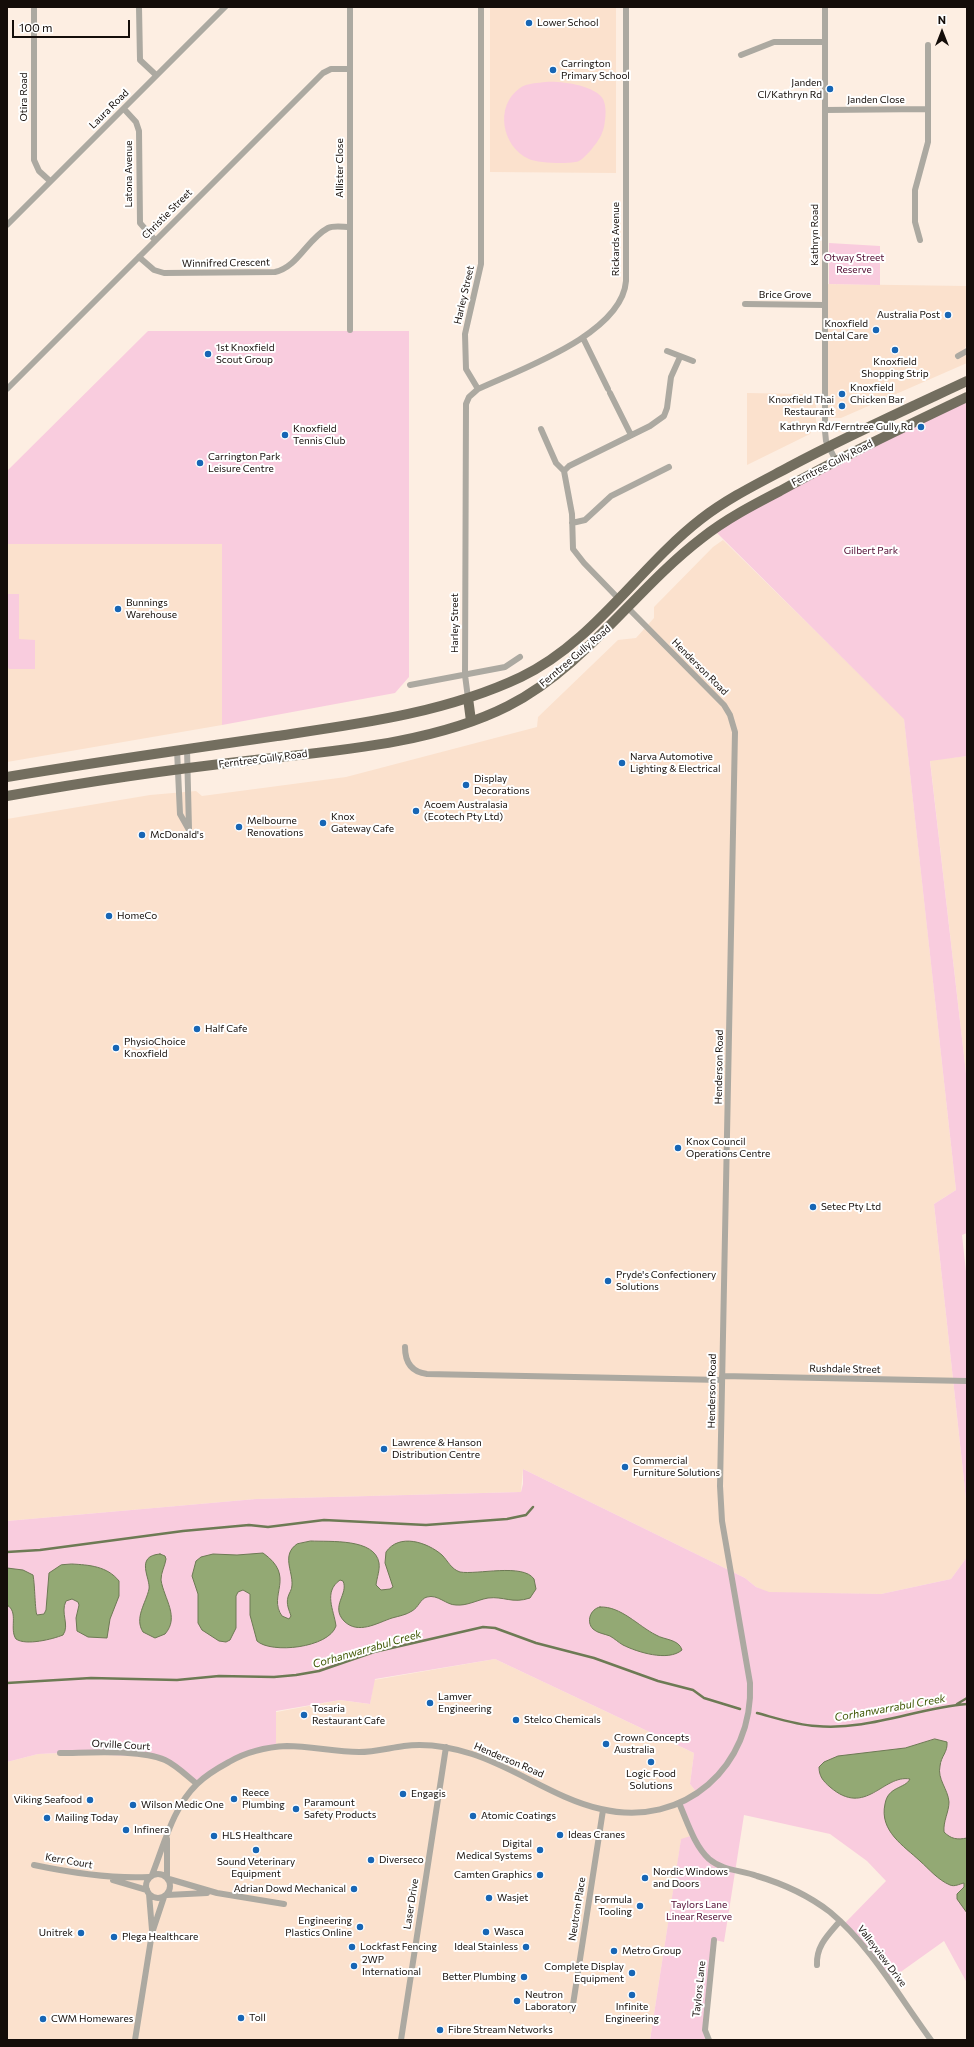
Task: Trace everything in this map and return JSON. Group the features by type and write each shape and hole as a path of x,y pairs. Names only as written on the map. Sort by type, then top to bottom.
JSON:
{"main road":[{"name":"Ferntree Gully Road","path":"7,777 182,749 368,722 468,698 496,688 542,666 580,636 667,548 710,512 764,480 829,446 965,384"},
{"name":"Ferntree Gully Road","path":"7,796 188,768 341,749 416,736 471,721 517,701 557,674 628,608 679,557 710,531 757,503 836,461 967,397"},
{"path":"618,598 628,608"},
{"path":"468,698 471,721"}],"street":[{"name":"Otira Road","path":"34,7 34,160 39,171 50,181"},
{"path":"139,7 140,60 156,75"},
{"name":"Laura Road","path":"7,225 225,7"},
{"name":"Allister Close","path":"350,7 350,330"},
{"name":"Harley Street","path":"468,698 464,675 465,410 467,400 478,389 467,372 465,361 466,326 480,277 481,264 481,7"},
{"name":"Rickards Avenue","path":"478,389 583,338 618,305 623,297 625,287 626,7"},
{"name":"Kathryn Road","path":"824,7 825,434 836,461"},
{"path":"741,56 774,42 825,42"},
{"path":"920,240 914,222 915,190 928,142 928,45"},
{"name":"Christie Street","path":"7,390 323,73 331,69 350,69"},
{"name":"Latona Avenue","path":"124,109 136,122 139,131 139,220 142,226 155,240"},
{"name":"Janden Close","path":"825,110 928,109"},
{"name":"Winnifred Crescent","path":"139,257 154,270 164,273 275,272 288,266 326,230 335,227 350,227"},
{"name":"Brice Grove","path":"745,304 825,305"},
{"path":"583,338 631,435"},
{"path":"667,351 693,361"},
{"path":"958,356 967,351"},
{"path":"564,471 569,466 656,423 664,416 667,408 671,377 680,357"},
{"path":"541,429 556,463 564,471 572,523 572,545 576,553 618,598"},
{"path":"572,523 585,520 611,496 669,467"},
{"name":"Henderson Road","path":"150,1876 167,1834 183,1804 197,1784 233,1760 248,1753 270,1748 302,1746 362,1752 409,1746 446,1747 475,1755 580,1802 603,1810 634,1813 664,1809 679,1803 700,1791 719,1776 736,1752 746,1726 750,1696 750,1683 722,1521 720,1496 735,732 730,716 724,705 628,608"},
{"path":"410,685 505,667 520,657"},
{"path":"182,749 188,768 189,830 180,814 177,770 182,749"},
{"name":"Rushdale Street","path":"405,1347 406,1359 411,1367 417,1372 427,1374 967,1381"},
{"name":"Laser Drive","path":"401,2040 446,1747"},
{"name":"Orville Court","path":"60,1753 129,1754 155,1757 173,1765 197,1784"},
{"name":"Valleyview Drive","path":"679,1803 698,1844 710,1859 726,1868 755,1875 794,1889 812,1900 840,1921 859,1941 931,2040"},
{"name":"Neutron Place","path":"572,2011 603,1810"},
{"name":"Henderson Road","path":"167,1834 168,1878"},
{"name":"Kerr Court","path":"34,1865 100,1876 129,1878 150,1876"},
{"path":"152,1933 146,1884 150,1876 162,1874 168,1878 217,1893 284,1904"},
{"name":"Kerr Court","path":"100,1876 148,1892"},
{"path":"134,2040 152,1933 165,1896 170,1888 168,1878"},
{"path":"148,1892 156,1898 165,1896 217,1893"},
{"path":"817,1965 817,1954 820,1945 840,1921"},
{"name":"Taylors Lane","path":"709,2040 705,2030 714,1940"}],"shaded area":[{"name":"Carrington Primary School","path":"490,7 616,7 616,173 490,172"},
{"name":"Knoxfield Shopping Strip","path":"825,284 967,286 967,346 965,347 967,363 841,418 825,418"},
{"path":"747,393 805,394 808,396 808,401 816,401 816,423 810,434 747,465"},
{"path":"723,540 904,718 956,1190 934,1204 967,1508 967,1557 951,1579 881,1594 769,1593 756,1587 745,1578 523,1469 521,1492 256,1499 7,1521 7,819 150,795 196,791 202,796 346,777 537,727 538,717 618,640 636,638 654,618 654,607 713,547"},
{"path":"7,544 222,544 222,725 7,762"},
{"path":"967,756 967,1082 930,760"},
{"path":"311,1541 351,1543 361,1545 369,1549 376,1555 379,1563 376,1585 381,1590 390,1589 393,1587 385,1563 386,1552 392,1546 405,1541 421,1543 429,1546 442,1555 452,1567 460,1572 510,1571 528,1574 534,1579 536,1589 530,1598 524,1600 488,1598 460,1605 452,1605 431,1596 423,1599 407,1614 361,1628 349,1625 340,1616 339,1605 344,1591 344,1586 343,1581 340,1580 332,1590 331,1602 336,1626 331,1633 312,1644 286,1648 264,1645 257,1641 250,1615 250,1594 243,1590 238,1592 236,1596 236,1628 230,1640 226,1642 219,1641 202,1630 198,1623 198,1594 192,1576 196,1561 201,1557 213,1554 237,1555 263,1553 273,1562 278,1570 280,1586 277,1601 278,1608 282,1616 289,1619 291,1616 287,1600 292,1588 289,1563 290,1553 292,1548 297,1544"},
{"path":"160,1554 165,1556 166,1559 161,1580 170,1608 171,1621 165,1634 155,1638 143,1632 140,1616 149,1589 146,1563 152,1556"},
{"path":"72,1564 103,1569 119,1581 119,1596 110,1619 107,1638 88,1637 77,1631 76,1618 79,1605 78,1602 72,1599 66,1601 64,1605 66,1627 63,1635 33,1642 20,1641 16,1639 13,1630 13,1616 11,1608 7,1605 7,1568 23,1570 33,1575 37,1615 44,1614 46,1610 49,1573 61,1565"},
{"path":"600,1607 622,1613 659,1637 675,1642 682,1650 676,1654 661,1656 652,1655 629,1648 610,1636 597,1632 591,1626 590,1616 594,1610"},
{"path":"495,1659 694,1753 690,1784 697,1793 694,1835 681,1840 650,2040 7,2040 7,1762 38,1754 60,1753 340,1700 370,1704 374,1680"},
{"path":"935,1739 947,1742 939,1771 949,1802 944,1824 944,1832 954,1838 967,1838 967,1913 957,1899 957,1894 964,1887 964,1883 952,1886 946,1883 900,1843 889,1830 884,1814 887,1798 889,1794 904,1785 910,1779 900,1779 891,1782 864,1797 854,1798 843,1795 825,1783 819,1770 819,1767 824,1762 838,1756 905,1748"}],"green space":[{"path":"546,82 568,83 585,87 599,94 604,101 606,115 599,140 584,158 577,162 551,163 529,159 520,153 507,136 504,115 512,96 520,88 526,85"},
{"name":"Otway Street Reserve","path":"829,243 880,246 880,285 829,284"},
{"path":"148,331 409,331 409,677 395,693 222,725 222,544 7,544 7,471"},
{"name":"Gilbert Park","path":"967,397 967,756 930,761 967,1082 967,1233 962,1235 967,1281 967,1508 934,1204 956,1190 904,719 713,529"},
{"path":"7,594 19,594 19,639 35,640 35,669 9,669 7,665"},
{"name":"Taylors Lane Linear Reserve","path":"523,1469 745,1578 756,1587 769,1592 881,1594 951,1579 967,1557 967,1983 944,1941 888,1981 844,1924 886,1881 867,1861 830,1834 744,1815 724,1942 715,1940 706,2022 709,2040 650,2040 681,1839 694,1835 679,1803 697,1793 690,1784 694,1753 495,1659 375,1679 370,1704 340,1700 276,1711 276,1747 248,1753 197,1784 173,1765 155,1757 60,1753 38,1754 7,1762 7,1521 256,1499 521,1492 523,1484"}],"waterway":[{"path":"7,1552 40,1550 183,1531 249,1525 268,1527 324,1520 426,1525 507,1519 526,1515 533,1507"},
{"name":"Corhanwarrabul Creek","path":"7,1683 91,1678 177,1680 219,1676 274,1677 296,1675 319,1671 374,1652 483,1627 495,1628 536,1643 594,1658 658,1681 693,1690 704,1698 740,1709"},
{"path":"957,1704 967,1698"},
{"name":"Corhanwarrabul Creek","path":"757,1713 801,1724 835,1727 873,1722 948,1706 967,1704"}],"place":[{"name":"Lower School","path":"529,23"},
{"name":"Carrington Primary School","path":"553,70"},
{"name":"Janden Cl/Kathryn Rd","path":"830,89"},
{"name":"Australia Post","path":"948,315"},
{"name":"Knoxfield Dental Care","path":"876,330"},
{"name":"Knoxfield Shopping Strip","path":"895,350"},
{"name":"1st Knoxfield Scout Group","path":"208,354"},
{"name":"Knoxfield Chicken Bar","path":"842,394"},
{"name":"Knoxfield Thai Restaurant","path":"842,406"},
{"name":"Kathryn Rd/Ferntree Gully Rd","path":"921,427"},
{"name":"Knoxfield Tennis Club","path":"285,435"},
{"name":"Carrington Park Leisure Centre","path":"200,463"},
{"name":"Bunnings Warehouse","path":"118,609"},
{"name":"Narva Automotive Lighting & Electrical","path":"622,763"},
{"name":"Display Decorations","path":"466,785"},
{"name":"Acoem Australasia (Ecotech Pty Ltd)","path":"416,811"},
{"name":"Knox Gateway Cafe","path":"323,823"},
{"name":"Melbourne Renovations","path":"239,827"},
{"name":"McDonald's","path":"142,835"},
{"name":"HomeCo","path":"109,916"},
{"name":"Half Cafe","path":"197,1029"},
{"name":"PhysioChoice Knoxfield","path":"116,1048"},
{"name":"Knox Council Operations Centre","path":"678,1148"},
{"name":"Setec Pty Ltd","path":"813,1207"},
{"name":"Pryde's Confectionery Solutions","path":"608,1281"},
{"name":"Lawrence & Hanson Distribution Centre","path":"384,1449"},
{"name":"Commercial Furniture Solutions","path":"625,1467"},
{"name":"Lamver Engineering","path":"430,1703"},
{"name":"Tosaria Restaurant Cafe","path":"304,1715"},
{"name":"Stelco Chemicals","path":"516,1720"},
{"name":"Crown Concepts Australia","path":"606,1744"},
{"name":"Logic Food Solutions","path":"651,1762"},
{"name":"Engagis","path":"403,1794"},
{"name":"Reece Plumbing","path":"234,1799"},
{"name":"Viking Seafood","path":"90,1800"},
{"name":"Wilson Medic One","path":"133,1805"},
{"name":"Paramount Safety Products","path":"296,1809"},
{"name":"Atomic Coatings","path":"473,1816"},
{"name":"Mailing Today","path":"47,1818"},
{"name":"Infinera","path":"126,1830"},
{"name":"Ideas Cranes","path":"560,1835"},
{"name":"HLS Healthcare","path":"214,1836"},
{"name":"Sound Veterinary Equipment","path":"256,1850"},
{"name":"Digital Medical Systems","path":"540,1850"},
{"name":"Diverseco","path":"371,1860"},
{"name":"Camten Graphics","path":"540,1875"},
{"name":"Nordic Windows and Doors","path":"645,1878"},
{"name":"Adrian Dowd Mechanical","path":"354,1889"},
{"name":"Wasjet","path":"489,1898"},
{"name":"Formula Tooling","path":"640,1906"},
{"name":"Engineering Plastics Online","path":"360,1927"},
{"name":"Wasca","path":"486,1932"},
{"name":"Unitrek","path":"81,1933"},
{"name":"Plega Healthcare","path":"114,1937"},
{"name":"Lockfast Fencing","path":"352,1947"},
{"name":"Ideal Stainless","path":"526,1947"},
{"name":"Metro Group","path":"614,1951"},
{"name":"2WP International","path":"354,1966"},
{"name":"Complete Display Equipment","path":"632,1973"},
{"name":"Better Plumbing","path":"524,1977"},
{"name":"Infinite Engineering","path":"632,1995"},
{"name":"Neutron Laboratory","path":"517,2001"},
{"name":"Toll","path":"241,2018"},
{"name":"CWM Homewares","path":"43,2019"},
{"name":"Fibre Stream Networks","path":"440,2030"}]}
